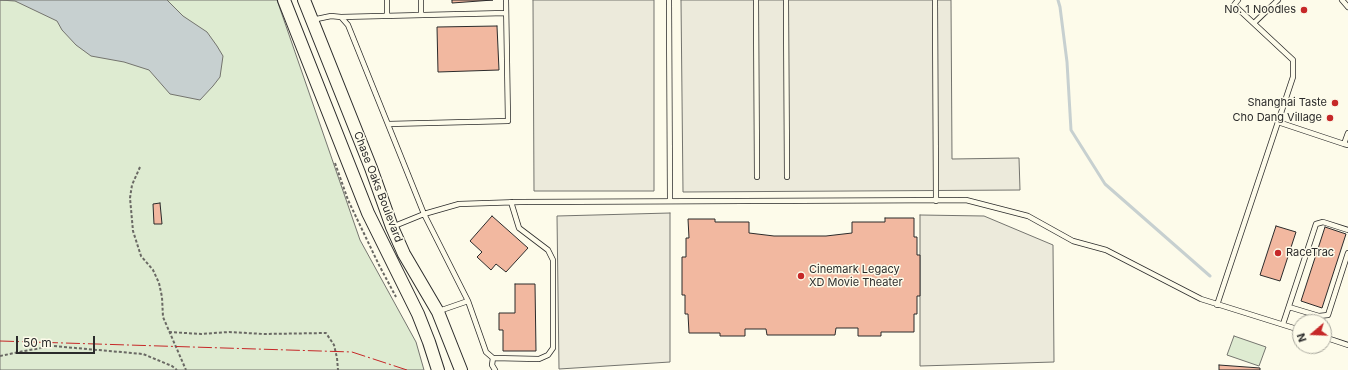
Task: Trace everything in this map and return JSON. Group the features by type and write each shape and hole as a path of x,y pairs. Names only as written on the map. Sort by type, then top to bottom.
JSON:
{"street":[{"name":"Chase Oaks Boulevard","path":"284,0 366,206 378,234 418,314 438,370"},
{"name":"Chase Oaks Boulevard","path":"304,0 392,228 404,254 438,312 461,370"},
{"path":"294,26 312,20"},
{"path":"378,234 392,228"}],"lane":[{"path":"387,0 387,16"},
{"path":"420,0 420,15"},
{"path":"388,124 508,121 506,0"},
{"path":"669,0 670,201"},
{"path":"756,0 757,177"},
{"path":"786,0 787,177"},
{"path":"935,0 936,200"},
{"path":"1217,305 1293,77 1293,60 1234,5 1238,0"},
{"path":"1254,23 1278,0"},
{"path":"1342,0 1348,7"},
{"path":"312,20 331,16 506,13"},
{"path":"341,16 348,25 424,214 468,301 486,352 493,358 539,359 548,355 553,348 553,260 548,250 519,228 511,202"},
{"path":"1278,122 1346,144 1348,133"},
{"path":"392,228 424,214 459,204 511,202 966,200 1028,216 1073,241 1106,250 1201,300 1292,327"},
{"path":"1283,324 1316,224 1324,222 1348,230"},
{"path":"1328,314 1348,253"},
{"path":"438,312 468,301"},
{"path":"1288,307 1312,314"},
{"path":"1332,340 1348,345"},
{"path":"493,358 492,365 496,370"}],"path":[{"path":"140,167 132,185 130,198 132,231 141,256 153,270 159,283 162,297 163,317 186,370"},
{"path":"169,332 201,334 230,332 264,334 326,333 334,345 338,370"},
{"path":"0,356 54,346 143,354 172,366 177,370"}],"green space":[{"path":"0,0 277,0 360,240 416,342 424,370 0,370"},
{"path":"1234,336 1266,347 1259,366 1227,355"}],"shaded area":[{"path":"0,0 167,0 183,16 207,32 217,46 223,56 220,77 200,100 170,94 149,70 124,62 91,56 76,45 62,30 57,21 15,1"},
{"path":"533,0 654,0 654,191 534,191"},
{"path":"681,0 951,0 952,159 1019,158 1020,190 683,192"},
{"path":"670,213 670,362 559,369 557,216"},
{"path":"920,215 984,216 1053,245 1054,362 920,366"}],"building":[{"path":"452,0 493,0 452,3"},
{"path":"497,26 499,70 438,72 437,27"},
{"path":"160,203 162,224 154,224 153,204"},
{"path":"492,216 528,248 506,272 496,264 491,270 477,257 482,252 470,241"},
{"name":"Cinemark Legacy XD Movie Theater","path":"885,218 914,218 914,237 917,237 917,255 920,255 920,296 917,296 917,314 914,314 914,332 881,332 881,336 858,336 858,328 836,328 835,335 767,335 766,329 745,329 745,336 720,336 720,333 689,333 688,314 685,314 685,295 682,295 682,257 686,257 686,238 689,238 688,219 715,219 715,222 749,222 749,233 774,236 826,236 852,233 852,222 885,222"},
{"name":"RaceTrac","path":"1276,226 1296,232 1280,281 1260,275"},
{"name":"RaceTrac","path":"1325,227 1346,234 1322,308 1301,301"},
{"path":"515,284 535,284 536,351 503,351 503,330 499,330 499,313 515,313"},
{"path":"1219,365 1260,368 1260,370 1219,370"}],"waterway":[{"path":"1058,0 1067,62 1071,130 1105,184 1210,276"}],"power":[{"path":"0,341 352,352 407,370"}],"place":[{"name":"No. 1 Noodles","path":"1304,10"},
{"name":"Shanghai Taste","path":"1335,103"},
{"name":"Cho Dang Village","path":"1330,118"},
{"name":"RaceTrac","path":"1278,253"},
{"name":"Cinemark Legacy XD Movie Theater","path":"801,276"}]}
